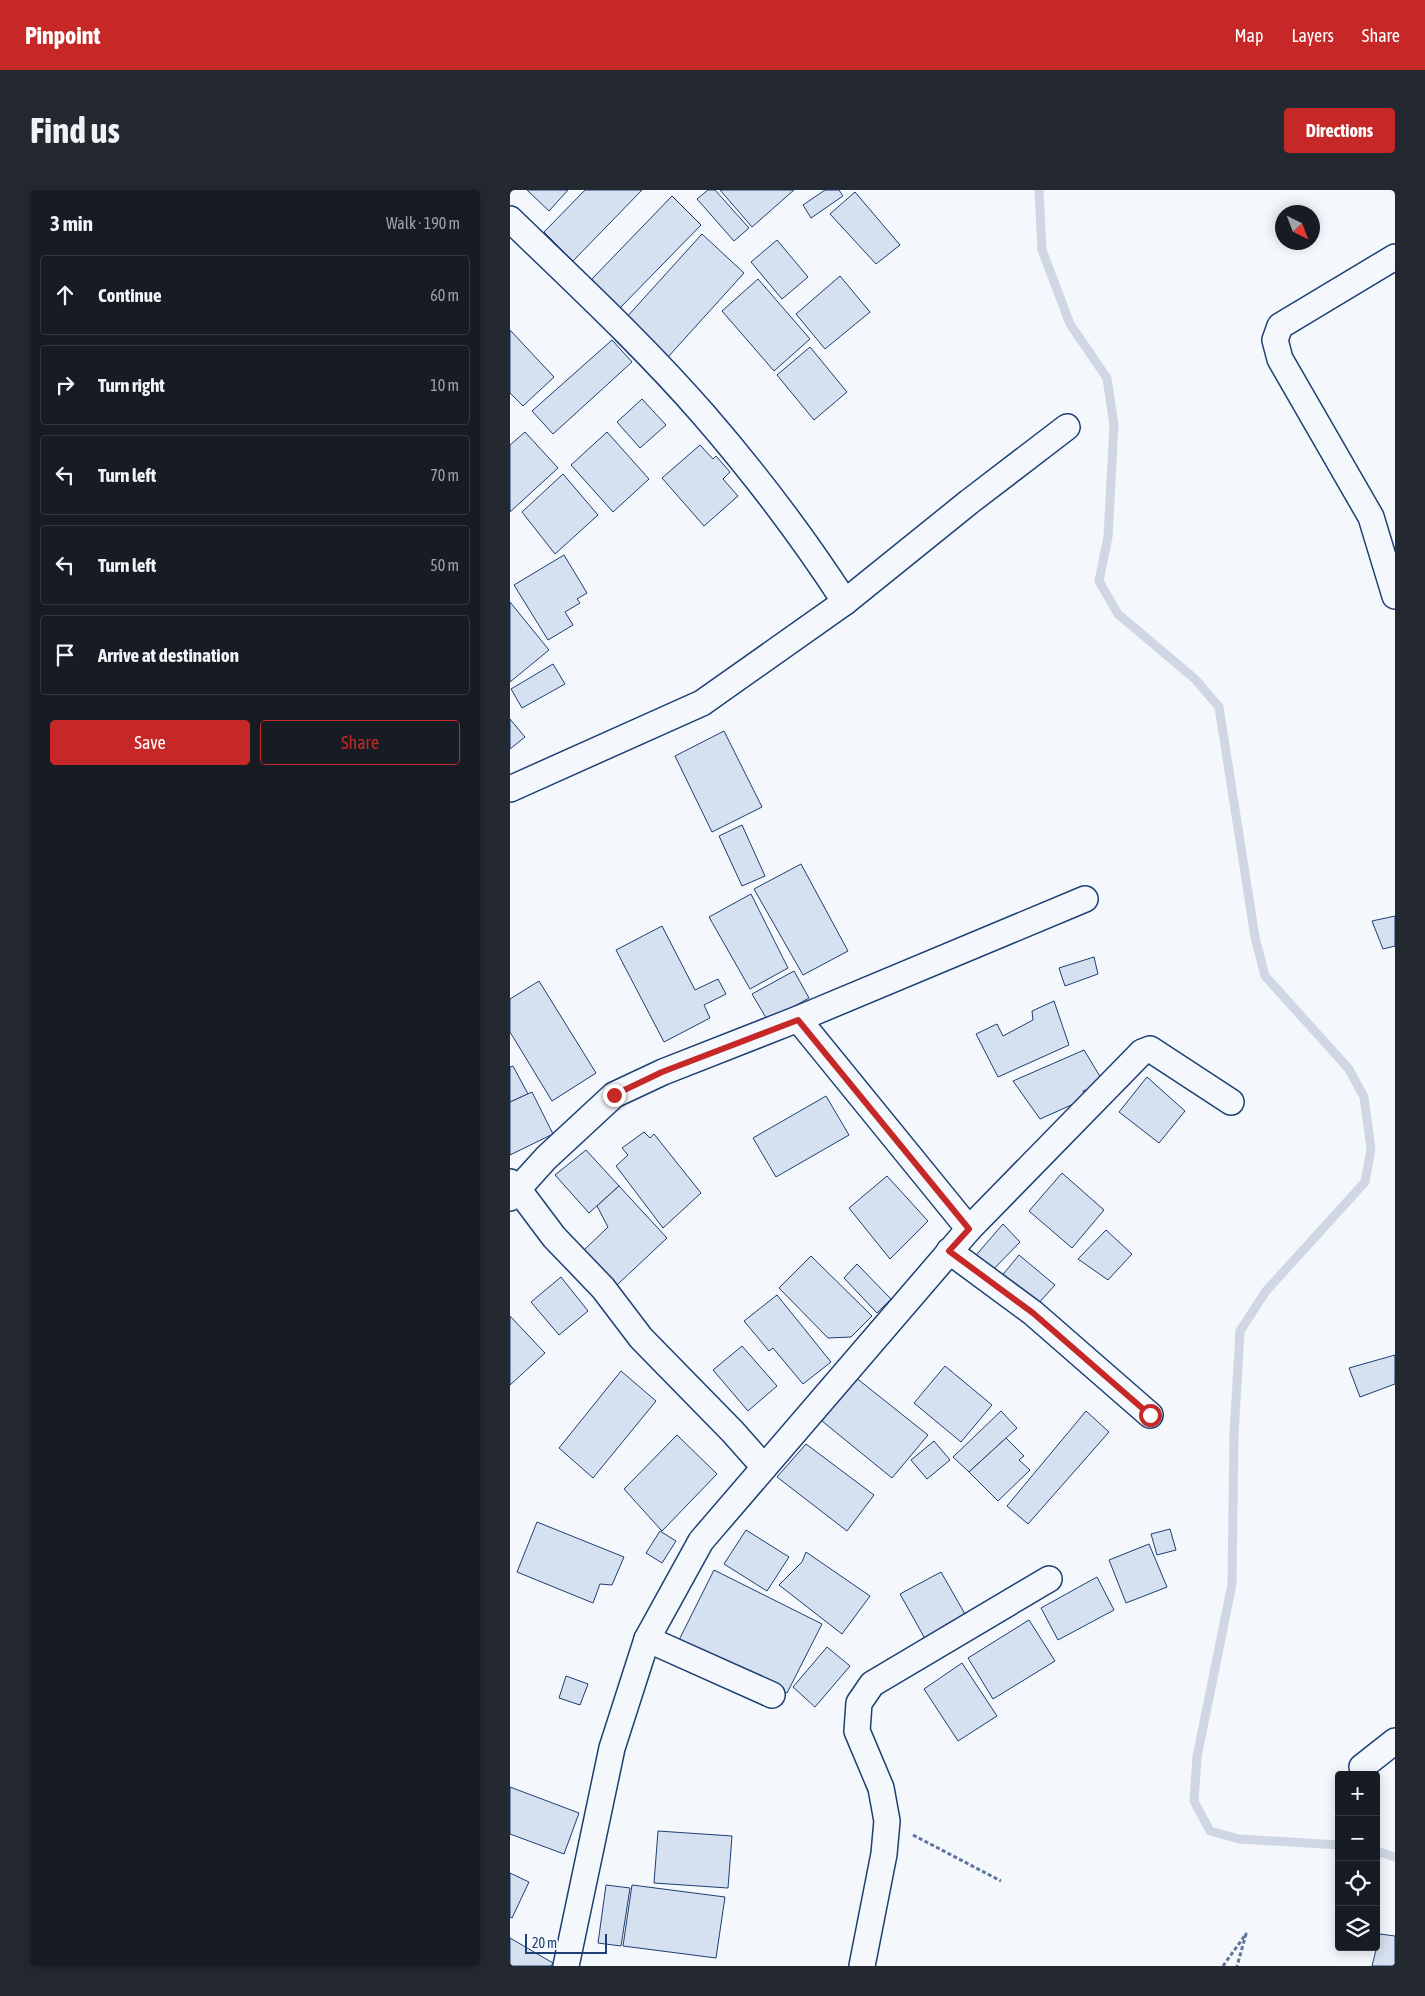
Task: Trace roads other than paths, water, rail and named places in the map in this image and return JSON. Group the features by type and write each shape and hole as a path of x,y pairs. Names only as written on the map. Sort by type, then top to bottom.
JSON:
{"street":[{"path":"510,219 609,315 704,415 809,547 845,602"},
{"path":"1395,257 1280,326 1275,340 1280,359 1371,517 1395,596"},
{"path":"510,789 702,703 845,602 1066,427"},
{"path":"764,1467 734,1432 642,1338 603,1288 554,1237 513,1190 614,1095 662,1072 798,1020 1085,899"},
{"path":"798,1020 969,1229"},
{"path":"566,1966 612,1748 647,1639 701,1541 949,1251 1142,1052 1150,1049 1231,1102"},
{"path":"949,1251 1033,1313 1150,1415"},
{"path":"862,1966 884,1854 887,1821 881,1788 857,1731 859,1703 872,1684 1049,1579"},
{"path":"647,1639 772,1695"},
{"path":"1362,1767 1395,1741"}],"waterway":[{"path":"1039,190 1042,250 1070,324 1107,378 1114,425 1108,537 1099,581 1118,614 1195,679 1219,707 1255,937 1265,976 1349,1069 1364,1097 1371,1149 1365,1182 1266,1291 1240,1331 1234,1434 1232,1584 1197,1757 1194,1801 1210,1831 1239,1839 1335,1845"},
{"path":"1380,1852 1395,1857"}]}
